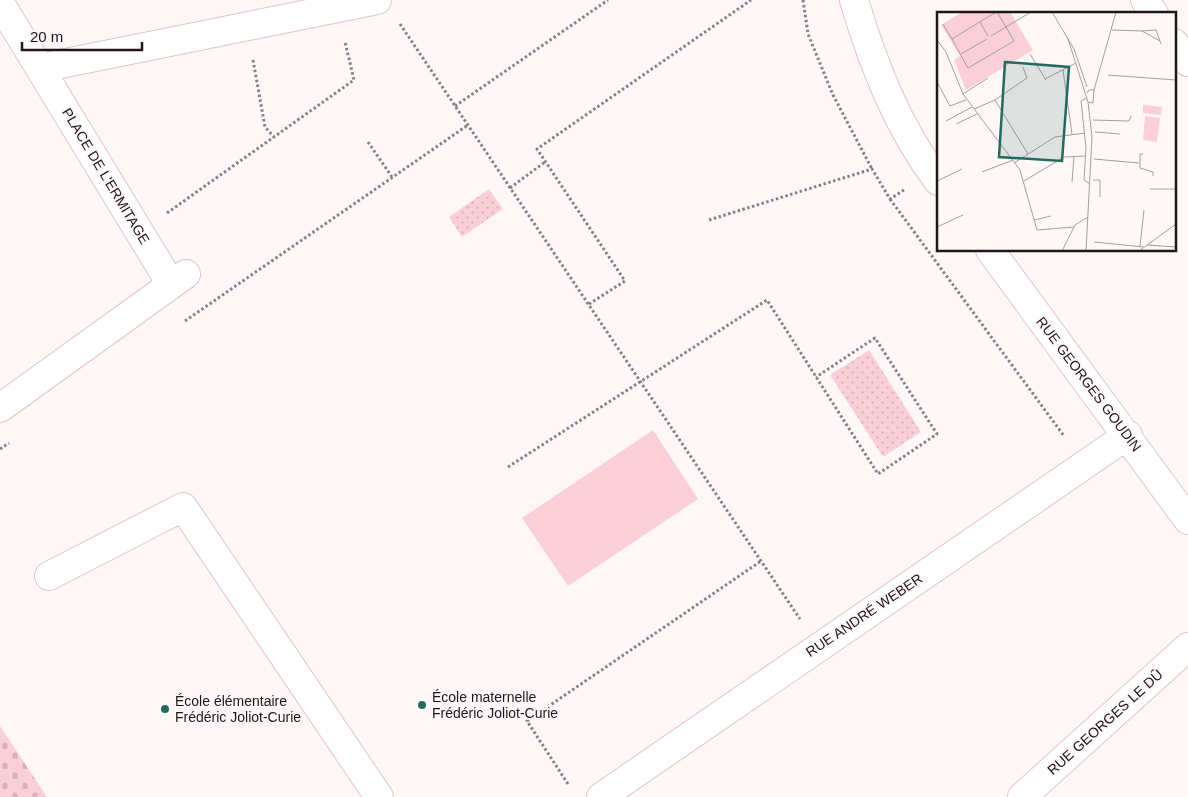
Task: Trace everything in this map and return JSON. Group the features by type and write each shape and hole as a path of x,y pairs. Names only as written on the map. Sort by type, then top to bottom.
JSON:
{"street":[{"path":"854,0 871,55 896,114 935,176"},
{"path":"1145,0 1153,12"},
{"name":"PLACE DE L'ERMITAGE","path":"0,3 41,68 87,126 139,232 179,279 0,408"},
{"path":"41,68 337,8 386,8"},
{"path":"1176,46 1188,62"},
{"name":"RUE GEORGES GOUDIN","path":"991,251 1128,435 1188,520"},
{"name":"RUE ANDRÉ WEBER","path":"601,797 828,639 1128,435"},
{"path":"49,576 183,507 379,797"},
{"name":"RUE GEORGES LE DÛ","path":"1022,797 1188,647"}],"path":[{"path":"456,106 608,0"},
{"path":"588,304 625,281 537,149 751,0"},
{"path":"803,0 808,34 829,87 890,199 1085,464"},
{"path":"139,232 354,80 337,8"},
{"path":"386,8 456,106 806,628 828,639"},
{"path":"247,26 264,127 274,137"},
{"path":"180,325 468,125"},
{"path":"368,142 392,178"},
{"path":"510,188 545,162"},
{"path":"709,220 872,169"},
{"path":"890,199 935,176"},
{"path":"508,466 767,300 816,377 878,474 937,434 875,338 816,377"},
{"path":"0,449 16,438"},
{"path":"572,789 527,721 762,561"}],"green space":[{"path":"489,189 503,209 462,237 449,217"},
{"path":"869,350 921,432 883,457 830,375"},
{"path":"653,430 698,499 568,586 522,518"},
{"path":"0,726 47,797 0,797"}],"place":[{"name":"École maternelle Frédéric Joliot-Curie","path":"422,705"},
{"name":"École élémentaire Frédéric Joliot-Curie","path":"165,709"}]}
